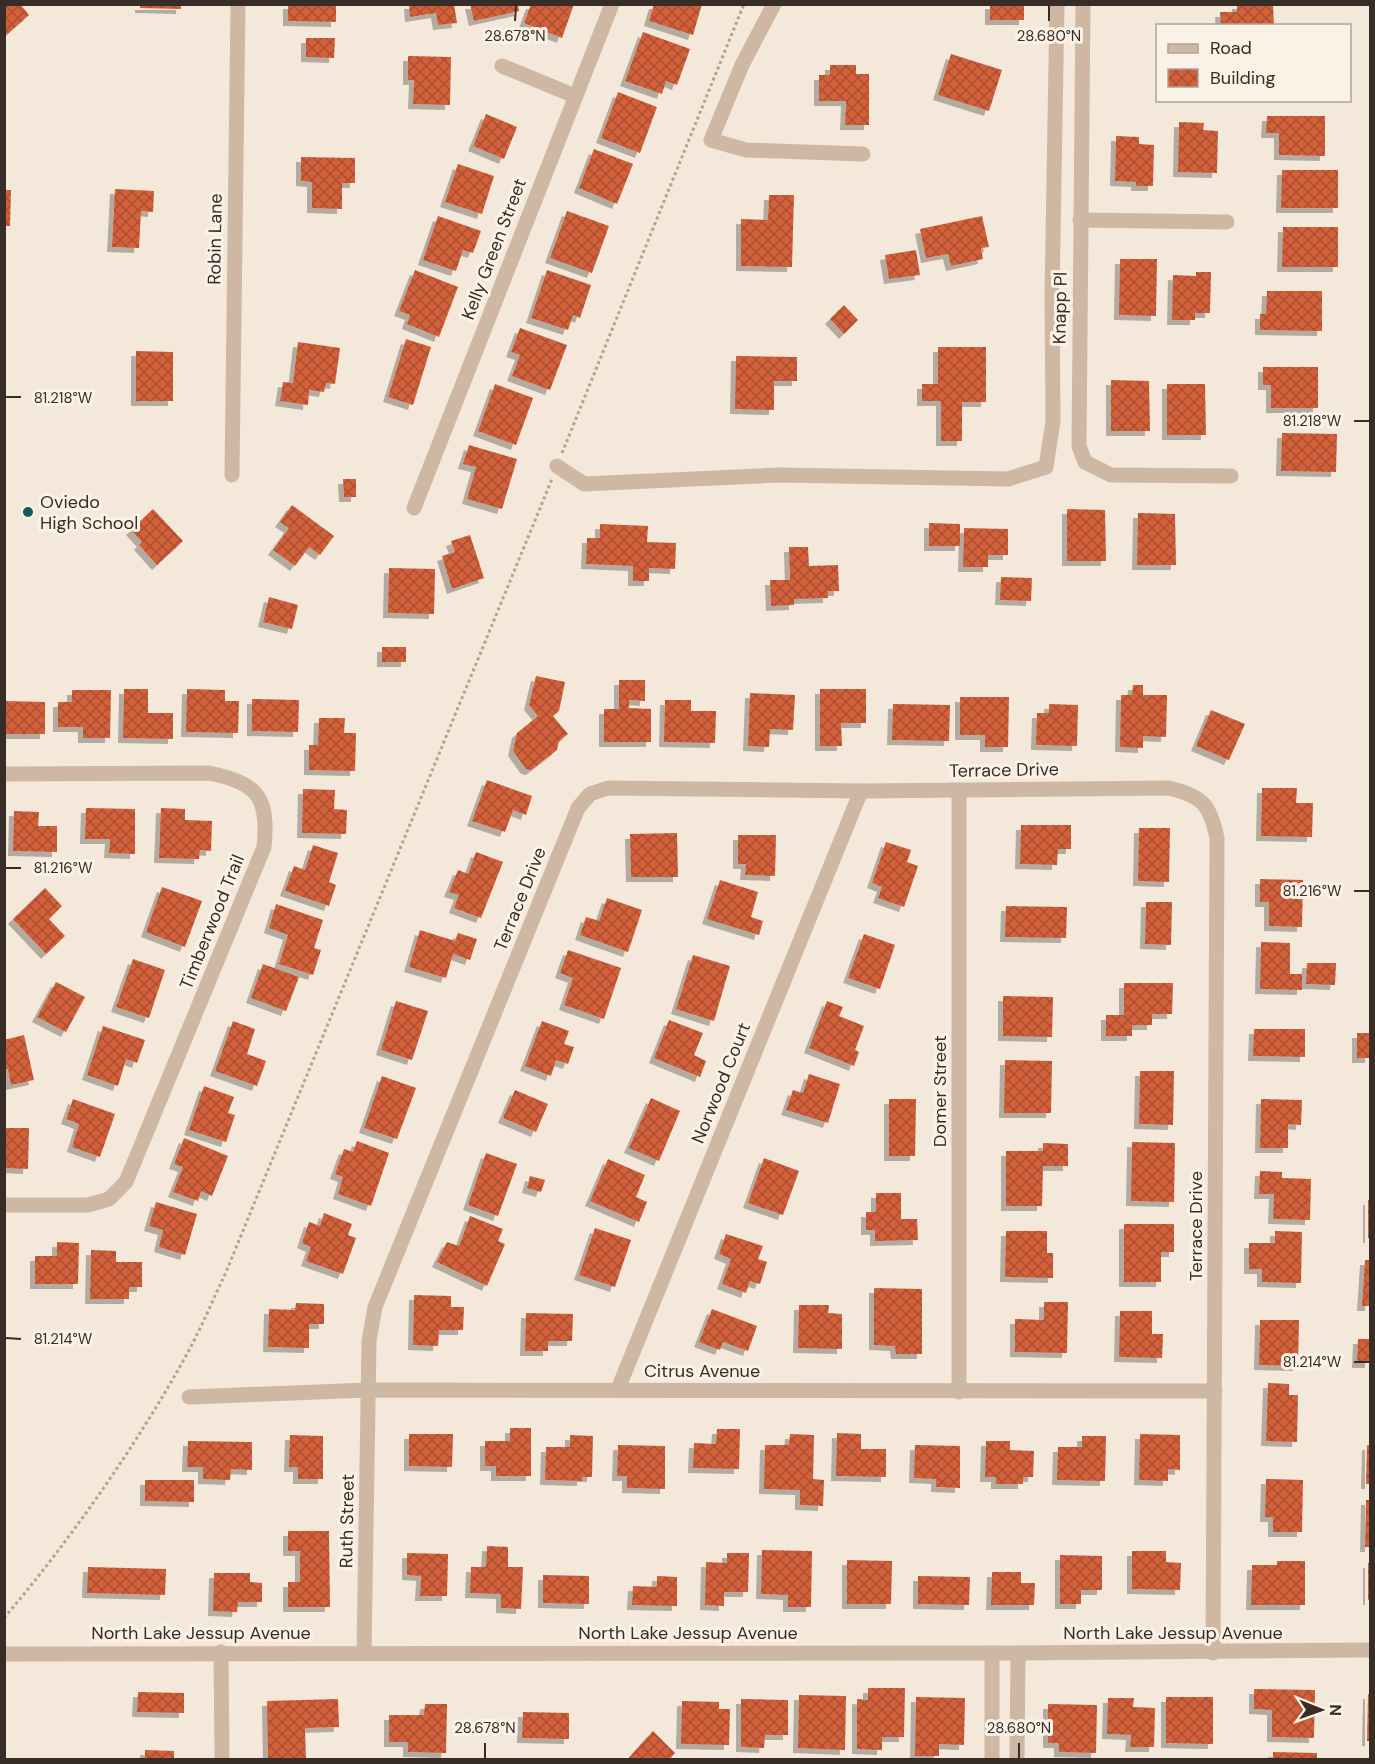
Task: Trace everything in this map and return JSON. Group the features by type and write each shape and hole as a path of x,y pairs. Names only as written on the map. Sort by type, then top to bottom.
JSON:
{"street":[{"name":"Robin Lane","path":"232,475 238,4"},
{"name":"Kelly Green Street","path":"414,508 612,4"},
{"path":"774,4 742,65 711,141 746,150 863,154"},
{"path":"557,466 584,484 778,475 1008,479 1046,467 1053,421 1052,296 1057,4"},
{"name":"Knapp Pl","path":"1083,4 1077,421 1079,446 1085,462 1111,474 1231,476"},
{"path":"502,66 575,96"},
{"path":"1080,220 1227,222"},
{"name":"Timberwood Trail","path":"4,774 209,773 237,778 258,796 266,821 264,847 126,1182 109,1199 88,1205 4,1205"},
{"name":"Terrace Drive","path":"369,1390 369,1341 375,1307 578,808 590,794 608,788 861,791 1169,788 1190,793 1204,802 1213,816 1217,838 1214,1653"},
{"name":"Domer Street","path":"959,790 959,1392"},
{"name":"Norwood Court","path":"618,1389 861,791"},
{"name":"Citrus Avenue","path":"189,1396 369,1390 1215,1391"},
{"name":"Ruth Street","path":"364,1653 369,1390"},
{"name":"North Lake Jessup Avenue","path":"4,1654 221,1652 1214,1653 1371,1650"},
{"path":"221,1652 222,1760"},
{"path":"992,1760 993,1653"},
{"path":"1017,1760 1018,1653"},
{"path":"992,1731 1017,1731"}],"path":[{"path":"4,1618 76,1529 163,1395 183,1361 226,1272 744,4"}],"building":[{"path":"4,4 20,4 29,15 4,37"},
{"path":"288,4 336,4 336,22 288,21"},
{"path":"409,4 454,4 457,23 438,25 436,13 410,17"},
{"path":"470,4 518,4 519,11 474,21"},
{"path":"531,4 574,4 562,38 524,23"},
{"path":"654,4 702,4 693,35 649,21"},
{"path":"990,4 1024,4 1024,20 990,20"},
{"path":"1237,4 1273,4 1274,24 1221,24 1220,12 1237,12"},
{"path":"140,5 181,5 181,9 140,8"},
{"path":"643,32 690,49 677,85 666,81 662,94 625,81"},
{"path":"306,38 335,38 334,58 306,57"},
{"path":"951,54 1002,70 989,111 938,95"},
{"path":"408,56 451,57 450,105 413,104 414,80 408,80"},
{"path":"830,65 856,65 856,74 869,74 869,125 845,125 846,101 819,101 819,75 830,75"},
{"path":"618,92 657,107 640,153 601,138"},
{"path":"486,114 517,127 504,159 473,146"},
{"path":"1267,116 1325,116 1325,156 1279,155 1279,133 1266,133"},
{"path":"1179,122 1204,123 1203,130 1218,131 1217,173 1178,172"},
{"path":"1116,136 1139,137 1139,144 1154,145 1153,186 1136,186 1136,182 1115,181"},
{"path":"594,149 633,164 617,204 579,188"},
{"path":"301,157 355,158 355,183 342,183 342,209 312,208 312,182 301,181"},
{"path":"458,164 494,176 482,214 445,202"},
{"path":"1282,170 1338,170 1338,208 1281,208"},
{"path":"115,189 154,191 153,212 141,211 139,248 112,247"},
{"path":"4,190 11,190 10,226 4,226"},
{"path":"769,195 794,195 792,267 741,266 741,219 768,220"},
{"path":"567,211 609,226 592,273 550,258"},
{"path":"438,216 481,231 473,253 463,250 456,271 423,260"},
{"path":"982,216 989,247 981,248 983,259 951,266 948,254 926,258 920,229"},
{"path":"1283,227 1338,227 1338,267 1282,267"},
{"path":"916,250 920,275 889,279 885,255"},
{"path":"1120,259 1157,259 1156,316 1119,315"},
{"path":"415,270 458,287 439,337 407,324 410,315 399,311"},
{"path":"547,270 591,285 580,318 573,315 568,330 531,318"},
{"path":"1196,272 1211,272 1210,313 1195,313 1195,320 1172,320 1173,275 1196,276"},
{"path":"1267,291 1322,291 1322,331 1260,330 1260,314 1266,314"},
{"path":"844,305 858,320 844,334 830,319"},
{"path":"520,328 567,345 550,390 512,376 520,355 511,352"},
{"path":"406,339 431,347 413,405 388,397"},
{"path":"298,342 340,348 335,384 326,383 324,392 309,390 308,405 280,401 283,382 293,383"},
{"path":"938,347 986,347 986,402 962,402 962,441 941,441 941,401 922,401 922,384 938,384"},
{"path":"136,351 173,352 173,401 136,401"},
{"path":"736,356 797,357 797,381 774,381 774,410 735,409"},
{"path":"1263,367 1318,367 1318,408 1271,408 1271,385 1263,385"},
{"path":"1111,380 1149,381 1150,431 1111,431"},
{"path":"495,384 533,398 516,445 478,431"},
{"path":"1167,384 1205,384 1206,435 1167,435"},
{"path":"1282,433 1337,434 1336,472 1281,471"},
{"path":"469,445 517,459 502,509 467,499 476,467 463,464"},
{"path":"343,479 356,479 356,497 344,497"},
{"path":"292,505 334,536 320,555 309,547 295,566 273,550 289,528 280,522"},
{"path":"153,509 183,541 157,565 139,545 142,542 131,530"},
{"path":"1067,509 1105,510 1106,561 1067,561"},
{"path":"1138,513 1175,514 1176,565 1137,565"},
{"path":"929,523 960,524 960,546 929,546"},
{"path":"600,524 648,526 647,542 676,543 675,569 649,568 649,581 633,581 633,566 586,564 587,538 600,538"},
{"path":"964,528 1008,529 1008,555 988,555 988,567 963,567"},
{"path":"470,535 484,578 452,589 442,556 455,552 451,541"},
{"path":"789,547 808,547 809,566 838,565 839,591 828,591 828,598 794,599 794,605 771,606 770,580 790,580"},
{"path":"389,568 435,569 434,614 388,613"},
{"path":"1001,577 1032,578 1031,601 1000,600"},
{"path":"269,597 298,605 292,629 263,622"},
{"path":"382,647 406,647 406,662 382,662"},
{"path":"536,676 565,682 559,711 553,716 568,734 559,741 557,750 531,770 526,769 513,751 517,733 538,716 529,705"},
{"path":"619,680 645,680 645,701 629,700 629,708 651,709 651,742 604,742 604,709 619,709"},
{"path":"1133,685 1143,685 1143,695 1167,695 1166,737 1143,736 1143,748 1120,747 1121,695 1132,695"},
{"path":"124,689 148,689 148,713 173,713 173,739 123,738"},
{"path":"187,689 225,690 225,701 239,701 238,733 186,732"},
{"path":"820,689 866,689 866,723 841,723 842,746 820,746"},
{"path":"72,690 111,690 110,738 83,738 83,727 58,727 58,702 72,702"},
{"path":"750,693 795,695 793,730 770,729 769,747 748,746"},
{"path":"960,697 1009,697 1008,747 985,747 985,735 960,735"},
{"path":"252,699 299,700 298,732 252,731"},
{"path":"665,700 691,700 691,711 716,711 715,743 664,742"},
{"path":"4,701 45,702 45,734 4,734"},
{"path":"893,704 950,705 949,741 892,740"},
{"path":"1049,704 1078,705 1077,746 1036,745 1037,713 1049,713"},
{"path":"1211,710 1245,724 1229,760 1196,746"},
{"path":"319,718 345,718 344,733 356,733 355,771 309,770 309,745 318,745"},
{"path":"487,780 532,796 526,815 513,810 505,832 472,821"},
{"path":"1262,788 1297,788 1296,803 1313,803 1312,837 1261,836"},
{"path":"303,789 335,790 334,809 347,810 346,834 302,833"},
{"path":"86,808 135,809 135,854 109,853 110,839 85,839"},
{"path":"161,808 185,809 185,820 212,821 211,851 200,850 199,859 159,858"},
{"path":"14,811 39,812 38,826 57,826 57,852 13,851"},
{"path":"1021,825 1071,825 1071,849 1058,849 1057,865 1020,864"},
{"path":"1139,828 1170,828 1169,882 1138,881"},
{"path":"677,833 678,877 631,877 630,834"},
{"path":"738,835 776,835 775,876 745,875 746,864 738,864"},
{"path":"886,842 911,850 907,862 918,866 904,907 878,898 882,887 872,883"},
{"path":"313,845 338,853 329,882 336,885 329,906 285,891 294,866 305,870"},
{"path":"476,852 503,862 481,918 454,908 459,895 449,892 458,870 468,874"},
{"path":"1260,879 1303,880 1302,927 1269,926 1269,902 1260,902"},
{"path":"720,880 758,892 751,917 763,921 759,935 707,919"},
{"path":"162,887 202,901 185,947 146,932"},
{"path":"45,888 62,906 49,919 65,936 46,954 13,919"},
{"path":"607,898 642,910 628,952 580,935 586,917 599,921"},
{"path":"1146,902 1172,902 1171,945 1145,944"},
{"path":"276,904 323,920 314,948 321,950 313,975 279,964 288,935 269,928"},
{"path":"1006,906 1067,907 1066,938 1005,937"},
{"path":"420,930 455,941 458,933 477,939 470,960 453,954 446,978 409,967"},
{"path":"864,934 895,945 880,989 848,978"},
{"path":"1261,942 1290,943 1290,974 1302,974 1302,990 1260,989"},
{"path":"568,950 621,968 604,1019 564,1005 573,978 560,973"},
{"path":"693,955 730,966 714,1021 676,1009"},
{"path":"133,959 165,970 149,1018 116,1007"},
{"path":"1307,963 1336,963 1335,985 1306,984"},
{"path":"263,964 299,977 286,1011 251,998"},
{"path":"56,982 85,997 66,1032 37,1017"},
{"path":"1124,983 1173,983 1172,1014 1152,1014 1152,1025 1132,1025 1132,1036 1106,1036 1106,1015 1124,1015"},
{"path":"1003,996 1053,997 1052,1037 1003,1036"},
{"path":"396,1001 428,1011 412,1060 381,1050"},
{"path":"827,1001 843,1007 839,1016 864,1026 855,1050 859,1052 854,1066 809,1048"},
{"path":"669,1020 703,1033 694,1055 706,1061 700,1077 654,1058"},
{"path":"233,1021 255,1029 247,1054 266,1061 257,1086 215,1071"},
{"path":"542,1021 569,1031 564,1044 574,1047 568,1064 556,1060 551,1076 525,1066"},
{"path":"103,1026 145,1040 137,1063 126,1059 118,1086 87,1075"},
{"path":"1254,1029 1305,1029 1305,1057 1253,1056"},
{"path":"1357,1033 1370,1033 1370,1058 1357,1058"},
{"path":"24,1035 34,1080 11,1085 8,1069 4,1070 4,1040"},
{"path":"1005,1060 1052,1061 1051,1113 1004,1113"},
{"path":"1140,1071 1174,1071 1173,1125 1139,1124"},
{"path":"809,1074 840,1084 828,1123 786,1110 793,1090 803,1093"},
{"path":"382,1076 416,1088 397,1139 364,1128"},
{"path":"204,1086 234,1097 228,1113 235,1115 226,1142 189,1130"},
{"path":"515,1090 548,1104 536,1132 503,1118"},
{"path":"651,1098 680,1111 659,1161 629,1148"},
{"path":"73,1099 115,1114 100,1157 72,1147 79,1124 66,1119"},
{"path":"889,1099 916,1099 915,1156 889,1156"},
{"path":"1261,1099 1302,1100 1301,1125 1288,1124 1288,1148 1260,1148"},
{"path":"5,1128 29,1128 28,1169 5,1168"},
{"path":"184,1138 228,1156 212,1196 201,1191 198,1201 173,1192 183,1167 174,1164"},
{"path":"357,1141 389,1153 371,1206 338,1194 343,1177 335,1174 344,1149 353,1152"},
{"path":"1132,1142 1175,1143 1174,1202 1131,1201"},
{"path":"1043,1143 1068,1144 1068,1166 1043,1166 1042,1206 1006,1206 1006,1151 1043,1151"},
{"path":"486,1153 517,1164 498,1216 468,1205"},
{"path":"764,1158 799,1171 783,1215 748,1203"},
{"path":"608,1159 645,1175 636,1197 647,1202 639,1222 590,1201"},
{"path":"1260,1171 1282,1172 1282,1178 1311,1179 1310,1220 1273,1219 1274,1194 1259,1194"},
{"path":"530,1176 545,1180 541,1192 527,1188"},
{"path":"876,1193 901,1193 901,1219 917,1219 918,1240 875,1241 875,1230 866,1230 866,1212 876,1212"},
{"path":"1368,1200 1370,1200 1370,1238 1368,1238"},
{"path":"156,1202 197,1214 185,1255 159,1247 163,1230 149,1226"},
{"path":"324,1213 352,1224 348,1235 356,1238 343,1274 306,1261 311,1247 302,1243 309,1222 320,1226"},
{"path":"470,1216 503,1229 498,1241 505,1244 487,1286 437,1262 447,1242 459,1246"},
{"path":"1124,1224 1174,1224 1174,1252 1161,1252 1161,1282 1124,1282"},
{"path":"595,1228 631,1240 615,1287 579,1275"},
{"path":"1006,1231 1047,1231 1047,1253 1053,1253 1053,1278 1005,1277"},
{"path":"1275,1231 1302,1232 1301,1283 1262,1282 1262,1269 1249,1269 1249,1243 1275,1243"},
{"path":"726,1234 763,1246 758,1259 767,1262 760,1284 750,1281 746,1293 722,1284 731,1259 719,1254"},
{"path":"57,1242 79,1243 78,1284 35,1284 35,1256 57,1256"},
{"path":"91,1250 116,1251 116,1262 142,1262 142,1287 129,1287 129,1299 90,1299"},
{"path":"1365,1260 1370,1260 1370,1306 1362,1306"},
{"path":"874,1288 922,1289 922,1354 896,1354 895,1346 874,1345"},
{"path":"414,1295 451,1296 451,1307 464,1307 463,1330 439,1330 438,1346 413,1345"},
{"path":"1044,1302 1068,1302 1067,1353 1015,1352 1015,1319 1044,1320"},
{"path":"296,1303 324,1304 324,1324 309,1324 309,1348 268,1347 269,1309 295,1310"},
{"path":"799,1305 829,1305 828,1313 842,1314 842,1349 798,1348"},
{"path":"712,1309 757,1326 748,1351 723,1342 720,1350 699,1342"},
{"path":"1120,1311 1152,1311 1152,1334 1163,1334 1162,1358 1119,1357"},
{"path":"526,1313 573,1314 572,1341 548,1341 548,1351 525,1351"},
{"path":"1260,1320 1299,1320 1298,1366 1259,1365"},
{"path":"1358,1339 1370,1339 1370,1363 1357,1363"},
{"path":"1268,1383 1289,1384 1289,1395 1298,1395 1297,1442 1266,1441"},
{"path":"510,1428 531,1428 531,1476 496,1476 496,1466 485,1466 485,1441 510,1441"},
{"path":"717,1429 740,1429 739,1469 693,1468 694,1443 716,1444"},
{"path":"837,1433 861,1434 861,1449 886,1449 886,1477 836,1476"},
{"path":"409,1434 453,1434 452,1467 409,1466"},
{"path":"790,1434 814,1435 813,1479 824,1480 823,1506 800,1505 800,1490 764,1489 765,1445 789,1445"},
{"path":"1140,1434 1180,1435 1180,1470 1168,1469 1168,1481 1139,1480"},
{"path":"290,1435 323,1436 323,1479 298,1479 298,1467 289,1467"},
{"path":"570,1435 593,1436 592,1477 582,1477 582,1481 545,1480 546,1447 570,1447"},
{"path":"1082,1436 1106,1436 1105,1481 1057,1480 1058,1447 1082,1447"},
{"path":"188,1441 252,1442 252,1470 231,1469 230,1480 203,1479 203,1467 187,1467"},
{"path":"986,1441 1010,1441 1010,1450 1034,1451 1033,1477 1023,1477 1023,1484 996,1484 996,1477 985,1477"},
{"path":"618,1445 665,1446 665,1489 627,1488 627,1476 617,1476"},
{"path":"915,1445 960,1446 960,1488 936,1487 936,1479 914,1478"},
{"path":"1367,1445 1370,1445 1370,1484 1366,1484"},
{"path":"1266,1479 1303,1480 1302,1532 1273,1532 1273,1517 1265,1517"},
{"path":"145,1480 194,1480 194,1502 145,1501"},
{"path":"1366,1500 1370,1500 1370,1547 1365,1547"},
{"path":"288,1531 329,1531 330,1607 288,1607 288,1582 300,1582 300,1551 288,1551"},
{"path":"487,1546 508,1547 508,1567 523,1567 521,1609 501,1608 501,1594 470,1593 471,1567 486,1567"},
{"path":"762,1550 812,1551 811,1607 788,1607 788,1595 761,1594"},
{"path":"1132,1551 1166,1551 1166,1562 1181,1563 1180,1590 1132,1589"},
{"path":"407,1553 448,1554 447,1596 420,1596 421,1576 407,1575"},
{"path":"727,1553 749,1553 748,1592 724,1592 724,1606 705,1605 706,1562 727,1563"},
{"path":"1060,1555 1102,1556 1102,1590 1081,1590 1081,1604 1060,1604"},
{"path":"847,1560 892,1561 891,1604 847,1604"},
{"path":"1277,1561 1305,1561 1305,1605 1251,1605 1252,1565 1277,1565"},
{"path":"1368,1563 1370,1563 1370,1600 1368,1600"},
{"path":"88,1567 166,1569 165,1595 87,1593"},
{"path":"992,1572 1021,1572 1021,1583 1035,1583 1034,1605 991,1605"},
{"path":"214,1573 250,1573 250,1582 262,1583 262,1602 238,1602 237,1612 213,1611"},
{"path":"543,1575 589,1576 589,1604 543,1603"},
{"path":"657,1576 677,1577 677,1606 632,1605 633,1586 657,1587"},
{"path":"918,1576 970,1577 969,1605 918,1604"},
{"path":"868,1688 905,1688 904,1737 882,1737 882,1750 857,1749 857,1699 868,1700"},
{"path":"1254,1689 1315,1690 1314,1738 1272,1737 1272,1710 1254,1709"},
{"path":"138,1692 184,1693 184,1713 137,1712"},
{"path":"1368,1694 1370,1694 1370,1741 1367,1741"},
{"path":"799,1695 846,1696 845,1750 798,1748"},
{"path":"916,1697 965,1698 964,1745 939,1744 939,1756 915,1756"},
{"path":"1166,1697 1213,1697 1213,1744 1166,1743"},
{"path":"1108,1698 1134,1698 1133,1707 1155,1708 1154,1747 1130,1747 1131,1735 1107,1734"},
{"path":"338,1699 339,1727 305,1728 306,1760 268,1760 267,1701"},
{"path":"741,1699 788,1700 788,1735 765,1735 764,1748 741,1747"},
{"path":"682,1701 719,1702 719,1709 730,1709 729,1745 681,1744"},
{"path":"425,1704 447,1704 446,1753 408,1752 408,1742 389,1742 389,1715 424,1715"},
{"path":"1048,1704 1097,1705 1096,1753 1059,1752 1059,1743 1048,1743"},
{"path":"523,1712 569,1713 569,1739 522,1738"},
{"path":"653,1731 675,1753 669,1760 627,1760"},
{"path":"145,1750 174,1751 174,1760 145,1760"},
{"path":"1273,1752 1317,1753 1317,1760 1273,1760"}],"place":[{"name":"Oviedo High School","path":"28,512"}]}
